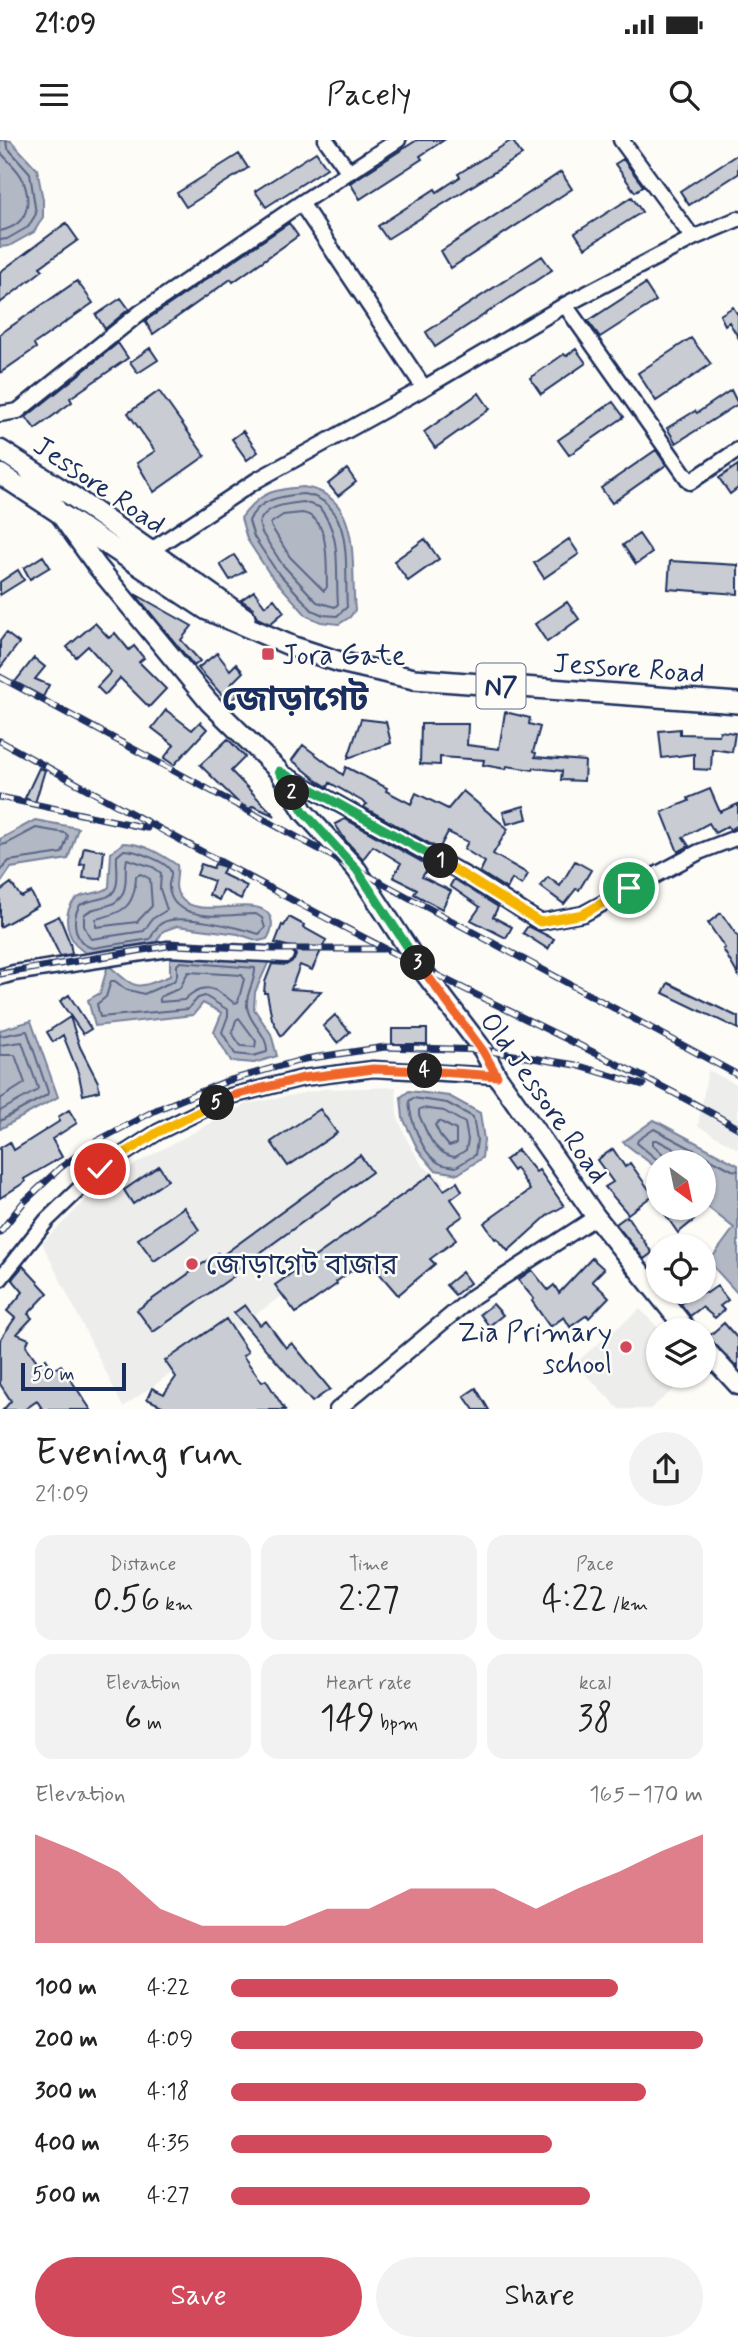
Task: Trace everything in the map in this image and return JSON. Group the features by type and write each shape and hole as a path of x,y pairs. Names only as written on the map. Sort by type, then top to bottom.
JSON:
{"highway":[{"name":"Jessore Road","path":"0,450 271,637"},
{"name":"Jessore Road","path":"0,474 207,610 340,662 414,679 738,703"}],"main road":[{"name":"Old Jessore Road","path":"25,465 97,566 209,702 279,771 304,812 357,870 420,967 483,1051 497,1076 596,1217 677,1318"},
{"path":"716,1361 738,1385"}],"street":[{"path":"326,140 349,172"},
{"path":"0,414 18,411 141,312 398,140"},
{"path":"621,140 693,237"},
{"path":"301,203 424,388"},
{"path":"150,551 257,480 424,388 565,305 626,275 693,237 738,219"},
{"path":"565,305 690,482 738,450"},
{"path":"279,771 471,878 540,922 583,914 699,852 738,836"},
{"path":"0,977 168,948 286,955"},
{"path":"0,1279 47,1220 100,1169 158,1132 231,1096 303,1078 373,1069 497,1076"},
{"path":"337,1409 474,1296 596,1217"}],"shaded area":[{"path":"708,1070 738,1085 738,1149 698,1126"},
{"name":"জোড়াগেট বাজার","path":"396,1087 397,1115 407,1140 422,1165 445,1182 123,1407 42,1243 86,1200 137,1163 246,1104 324,1089"},
{"name":"Zia Primary school","path":"640,1309 649,1318 646,1318 646,1388 675,1388 650,1409 619,1409 575,1363"}],"water":[{"path":"0,140 11,141 37,169 43,200 43,217 34,232 9,246 0,247"},
{"path":"303,487 323,493 336,503 345,518 350,535 355,610 339,624 321,622 307,616 269,573 247,539 241,518 268,494"},
{"path":"35,820 78,828 68,859 11,868 0,884 0,839"},
{"path":"123,843 145,847 177,865 176,889 187,903 207,908 251,906 264,910 272,921 267,939 259,941 238,934 177,926 163,931 154,946 92,955 85,952 73,941 67,925 69,908 78,898 109,887 111,853"},
{"path":"170,955 269,961 255,992 254,1009 271,1034 277,1056 254,1063 231,1061 214,1032 222,1013 203,1003 193,1015 95,1026 88,1000 100,993 108,965 131,983 149,984 170,976"},
{"path":"31,1021 58,1097 0,1129 0,1030"},
{"path":"409,1091 449,1096 480,1113 484,1140 482,1158 458,1174 435,1170 418,1150 403,1118 401,1097"},
{"path":"654,1120 710,1150 646,1150 646,1160 623,1142"},
{"path":"716,1153 738,1165 738,1294 716,1270 716,1252 734,1228 716,1214"}],"building":[{"path":"417,140 444,140 420,156 422,159 360,199 350,183"},
{"path":"512,140 522,155 387,239 378,226 435,189 437,192 460,177 458,174"},
{"path":"316,152 327,168 266,207 255,191"},
{"path":"239,154 248,168 186,207 177,193"},
{"path":"738,154 738,174 689,205 680,191"},
{"path":"623,159 643,186 635,192 615,164"},
{"path":"561,172 572,189 451,268 441,251"},
{"path":"632,197 642,212 585,248 575,233"},
{"path":"66,223 78,240 40,267 43,270 0,303 0,272"},
{"path":"289,223 298,236 153,334 145,321"},
{"path":"542,256 552,270 435,347 426,332"},
{"path":"77,281 93,303 34,344 36,348 0,373 0,334"},
{"path":"645,284 656,301 600,337 588,321"},
{"path":"121,298 129,309 105,329 96,315"},
{"path":"733,307 738,315 738,337 729,322 725,325 720,315"},
{"path":"691,338 711,364 656,401 638,373"},
{"path":"118,343 128,358 70,398 72,402 35,429 26,417"},
{"path":"150,348 158,360 138,373 130,362"},
{"path":"576,349 586,363 541,394 530,378 564,354 566,356"},
{"path":"731,390 738,404 676,443 667,428 695,411 697,413"},
{"path":"159,391 205,456 154,492 137,463 155,451 128,413"},
{"path":"479,393 490,409 435,448 424,432"},
{"path":"613,402 624,417 569,455 558,440"},
{"path":"243,431 258,452 247,460 232,439"},
{"path":"656,450 666,465 612,503 601,488"},
{"path":"738,465 738,488 730,494 719,478"},
{"path":"347,469 356,482 338,496 328,484"},
{"path":"639,534 652,553 636,564 623,545"},
{"path":"425,539 439,559 408,581 394,561"},
{"path":"569,539 579,554 544,578 534,563"},
{"path":"234,555 245,571 230,580 220,564"},
{"path":"43,556 50,567 30,579 24,568"},
{"path":"670,561 738,565 738,594 668,589"},
{"path":"18,570 24,580 0,595 0,582"},
{"path":"254,591 265,606 274,599 284,612 270,624 257,618 253,608 241,600"},
{"path":"135,594 192,626 181,640 200,661 194,666"},
{"path":"567,602 579,619 547,642 535,624"},
{"path":"95,623 109,638 115,633 129,650 134,646 144,658 139,662 166,689 149,707 120,678 105,695 97,687 111,672 88,646 76,657 67,647"},
{"path":"6,633 19,643 0,668 0,641"},
{"path":"217,653 230,670 236,664 243,672 230,685 238,695 229,703 198,668"},
{"path":"34,658 45,667 35,679 49,685 43,697 15,682"},
{"path":"166,710 192,730 200,722 207,729 174,765 164,758 174,745 152,728"},
{"path":"505,712 530,718 529,724 540,727 533,752 536,753 535,757 585,761 584,781 561,780 562,771 507,766 506,769 483,765 484,760 440,757 440,765 420,764 421,724 468,724 467,745 499,749"},
{"path":"361,719 386,722 391,743 348,758"},
{"path":"680,729 680,734 719,735 720,731 735,733 732,752 712,749 711,770 694,769 694,754 662,758 659,731"},
{"path":"228,739 245,757 231,771 275,816 253,806 247,811 200,765"},
{"path":"303,745 343,775 346,767 411,804 416,793 448,809 463,791 508,829 493,854 528,874 522,885 512,879 507,889 480,872 485,862 464,849 468,842 448,832 439,849 363,807 367,804 330,783 328,787 318,781 292,760"},
{"path":"39,768 45,770 35,803 25,798"},
{"path":"710,789 720,812 738,804 738,825 730,830 728,826 715,833 709,823 683,837 689,846 678,852 662,812"},
{"path":"524,806 527,819 507,824 503,812"},
{"path":"345,819 429,866 422,877 451,891 442,909 414,894 417,889 393,877 401,863 373,846 363,859 335,824"},
{"path":"84,847 104,851 101,879 83,878 85,864 80,865"},
{"path":"575,861 591,870 579,890 576,889 564,904 540,886 548,877 560,886"},
{"path":"201,864 213,868 215,864 225,867 222,874 247,886 241,899 223,890 219,900 209,895 214,881 197,875"},
{"path":"454,879 498,907 493,917 512,927 506,938 471,920 480,907 450,886"},
{"path":"11,883 21,897 31,892 38,906 0,927 0,891"},
{"path":"721,913 738,937 738,975 723,949 725,948 708,923"},
{"path":"59,916 72,954 60,956 44,923"},
{"path":"289,917 326,940 312,970 300,965 291,989 321,991 281,1036 272,1019 267,993 264,993 272,964 286,965 294,960 296,955 292,947 275,943 282,925 284,926"},
{"path":"528,926 554,939 548,949 523,933"},
{"path":"668,983 738,1017 738,1029 663,993"},
{"path":"69,995 91,1029 83,1034 60,1001"},
{"path":"335,1015 350,1032 338,1043 323,1026"},
{"path":"70,1017 80,1047 98,1082 99,1091 83,1095 79,1075 63,1035 53,1042 47,1032"},
{"path":"392,1029 427,1029 427,1044 392,1044"},
{"path":"320,1109 337,1133 288,1166 271,1142"},
{"path":"69,1110 77,1123 52,1139 62,1157 24,1179 25,1182 0,1198 0,1148 10,1142 14,1150 60,1121 58,1117"},
{"path":"613,1149 625,1167 630,1163 646,1185 646,1200 628,1214 605,1187 613,1182 597,1160"},
{"path":"518,1150 536,1172 539,1170 564,1206 548,1215 508,1251 484,1223 530,1190 516,1168 513,1171 505,1160"},
{"path":"360,1155 372,1172 232,1273 234,1276 153,1332 137,1310 218,1253 220,1257"},
{"path":"159,1166 168,1180 133,1204 124,1190"},
{"path":"432,1174 444,1190 457,1182 462,1191 451,1199 463,1216 447,1227 456,1240 430,1259 435,1264 398,1295 367,1259 296,1313 275,1285"},
{"path":"184,1207 199,1230 154,1261 138,1239"},
{"path":"627,1216 646,1244 646,1258 644,1259 616,1224"},
{"path":"669,1220 694,1220 678,1233"},
{"path":"592,1258 604,1269 592,1281 609,1297 589,1318 587,1315 570,1327 564,1317 550,1327 532,1301 534,1299 518,1280 532,1270 548,1290 554,1285 559,1293"},
{"path":"23,1266 48,1293 28,1314 32,1318 17,1334 29,1339 26,1346 39,1364 46,1359 53,1370 61,1365 90,1409 42,1409 37,1401 25,1409 4,1409 11,1401 0,1384 0,1340 15,1318 7,1311 23,1292 12,1279"},
{"path":"462,1272 470,1283 455,1295 446,1285"},
{"path":"716,1287 728,1300 720,1306 724,1310 715,1318 702,1307 690,1316 681,1304 716,1304"},
{"path":"493,1304 503,1315 489,1326 480,1314"},
{"path":"245,1305 260,1325 266,1321 286,1348 292,1343 330,1389 312,1402 234,1313"},
{"path":"226,1319 248,1352 243,1356 262,1382 266,1380 284,1409 160,1409 162,1406 147,1399 152,1388 164,1394 176,1377 165,1361"},
{"path":"724,1323 738,1339 738,1368 716,1345 716,1330"},
{"path":"476,1388 488,1409 473,1409 464,1396"}],"railway":[{"path":"0,677 738,1075"},
{"path":"0,741 315,912 738,1128"},
{"path":"0,797 147,828"},
{"path":"0,974 173,945 383,949"},
{"path":"0,1232 23,1203 60,1168 97,1141 156,1110 227,1081 305,1059 385,1047 483,1050 576,1065 643,1085"}],"place":[{"name":"Jora Gate","path":"268,654"},
{"name":"জোড়াগেট বাজার","path":"192,1264"},
{"name":"Zia Primary school","path":"626,1347"}],"district":[{"name":"জোড়াগেট","path":"295,698"}],"route":[{"path":"100,1169 158,1132 231,1096 303,1078 373,1069 497,1076 483,1051 420,967 357,870 304,812 279,771 471,878 540,922 583,914 629,888"}]}
